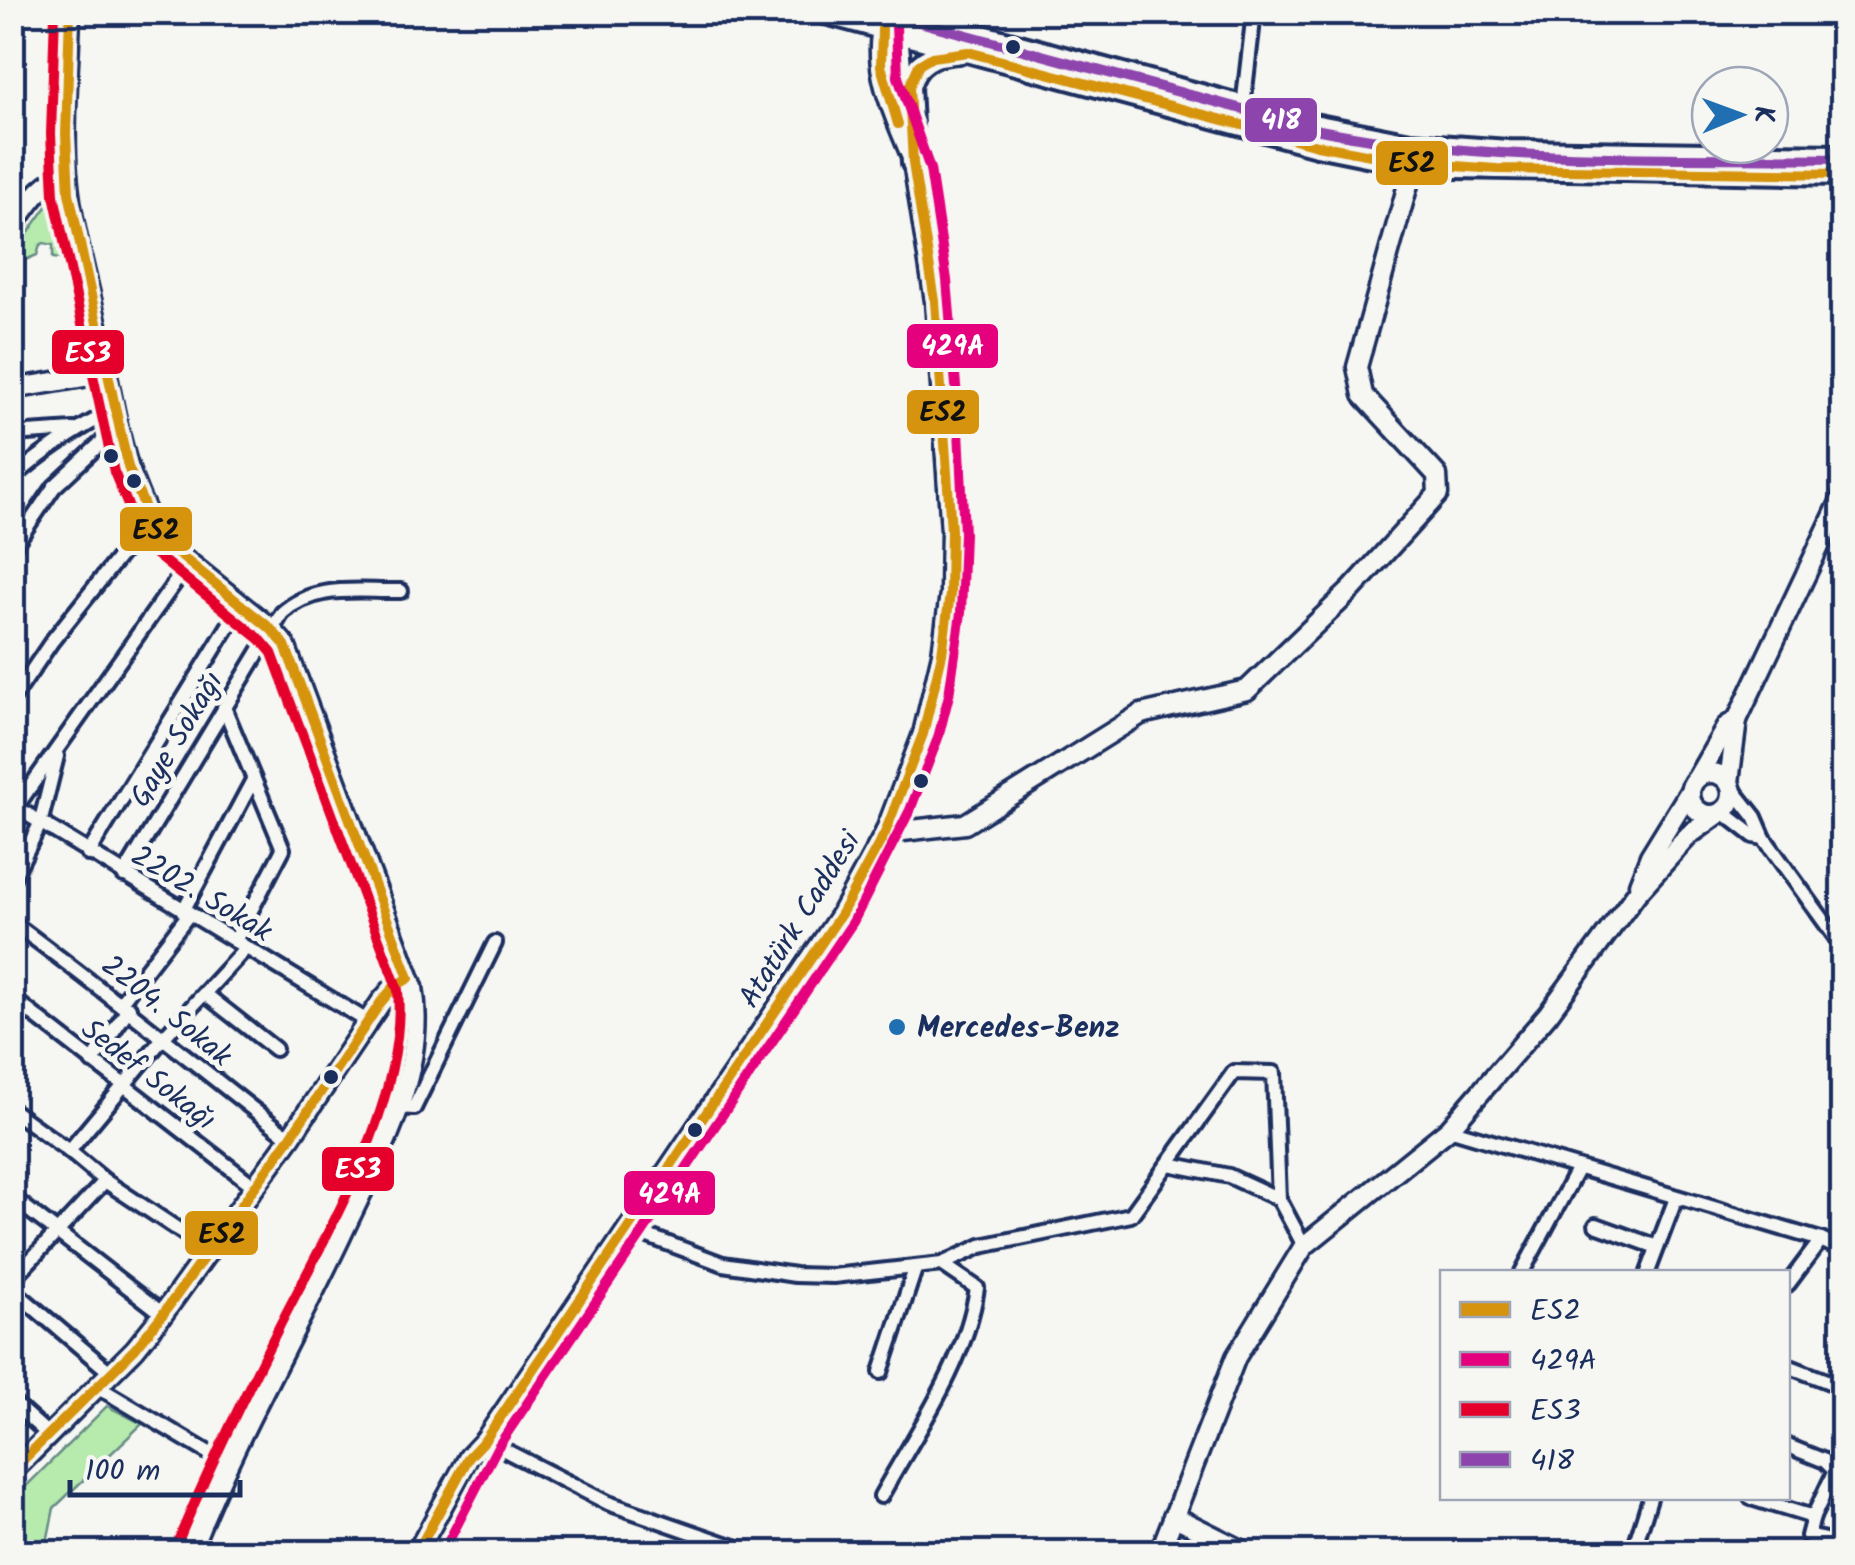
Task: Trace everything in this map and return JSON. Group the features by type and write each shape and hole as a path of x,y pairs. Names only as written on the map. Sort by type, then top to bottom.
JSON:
{"main road":[{"path":"822,12 997,40 1364,136 1463,149 1842,156"},
{"path":"894,23 968,52 1317,145 1414,163 1497,169 1842,174"},
{"path":"914,163 909,86 912,75 932,56 968,52"}],"street":[{"path":"70,12 67,175 73,218 138,494 166,544 270,628 287,649 415,1002 414,1050 397,1107 370,1174 190,1552"},
{"path":"1244,107 1254,12"},
{"name":"Atatürk Caddesi","path":"416,1552 469,1457 629,1229 841,914 885,833 922,734 942,654 950,594 952,530 934,302 894,23"},
{"path":"885,833 966,824 1141,714 1247,690 1352,588 1438,494 1437,475 1363,395 1358,367 1414,163"},
{"path":"12,227 42,188 67,175"},
{"path":"12,390 107,373"},
{"path":"12,434 77,430 117,417"},
{"path":"12,549 54,487 117,417"},
{"path":"12,479 77,430"},
{"path":"1160,1552 1236,1357 1304,1246 1449,1129 1548,1014 1636,894 1689,835 1732,802 1736,720 1842,498"},
{"path":"12,700 52,642 149,519"},
{"path":"14,806 60,748 188,564"},
{"name":"Gaye Sokağı","path":"124,875 270,628 295,601 312,592 401,591"},
{"path":"88,854 242,604"},
{"path":"69,1151 164,1036 205,994 241,945 283,850 224,707"},
{"path":"1636,894 1650,856 1727,726 1736,720"},
{"path":"12,880 40,824 60,748"},
{"path":"1764,838 1754,836 1720,813 1698,811 1690,799 1693,784 1703,774 1718,773 1730,785 1756,817 1764,838 1842,946"},
{"path":"92,1062 186,912 253,780"},
{"name":"2202. Sokak","path":"14,806 367,1021"},
{"name":"2204. Sokak","path":"12,922 125,1005 290,1138"},
{"path":"397,1107 414,1108 495,943"},
{"path":"12,1472 163,1314 290,1138 367,1021 394,987 409,978"},
{"path":"205,994 274,1050"},
{"name":"Sedef Sokağı","path":"12,998 255,1187"},
{"path":"629,1229 723,1264 795,1275 833,1276 942,1264 981,1246 1131,1214 1234,1072 1274,1074 1279,1198 1304,1246"},
{"path":"12,1110 105,1181 209,1250"},
{"path":"1449,1129 1821,1240 1842,1250"},
{"path":"1169,1164 1229,1176 1279,1198"},
{"path":"1523,1270 1578,1168"},
{"path":"12,1280 105,1181"},
{"path":"12,1197 163,1314"},
{"path":"1649,1270 1676,1198"},
{"path":"1596,1225 1657,1248"},
{"path":"1790,1281 1821,1240"},
{"path":"881,1496 962,1348 974,1310 976,1288 942,1264"},
{"path":"881,1372 915,1269"},
{"path":"12,1289 104,1380 229,1464"},
{"path":"1790,1367 1842,1387"},
{"path":"12,1402 49,1435"},
{"path":"426,1552 484,1440 608,1504 748,1552"},
{"path":"1790,1447 1825,1461 1834,1472 1808,1536 1841,1541"},
{"path":"1633,1552 1649,1500"},
{"path":"1758,1500 1813,1517"},
{"path":"1173,1516 1245,1552"}],"green space":[{"path":"51,201 57,207 67,260 53,258 53,245 44,243 37,255 13,265 13,254"},
{"path":"107,1406 142,1424 54,1508 45,1552 13,1552 13,1499"}],"transit line":[{"name":"ES3","path":"55,12 51,134 54,195 114,472 137,527 154,553 272,653 398,990 398,1032 390,1075 361,1162 239,1407 176,1546"},
{"name":"ES2","path":"70,12 66,134 69,193 128,467 150,520 166,544 270,628 285,645 409,978"},
{"name":"429A","path":"443,1552 497,1448 853,922 910,810 938,738 949,695 961,613 964,533 958,409 947,280 930,169 898,77 896,25 890,16 879,12"},
{"name":"418","path":"882,12 1320,130 1384,141 1515,154 1842,159"},
{"name":"ES2","path":"882,29 881,66 898,124"},
{"name":"ES2","path":"417,1552 469,1457 485,1440 841,914 885,833 923,734 942,654 950,594 951,530 935,301 913,163 909,87 919,65 932,57 968,52 1317,145 1414,163 1497,169 1842,174"},
{"name":"ES2","path":"12,1471 135,1349 290,1138 381,1002 409,978"}],"place":[{"name":"Mercedes-Benz","path":"897,1027"}]}
